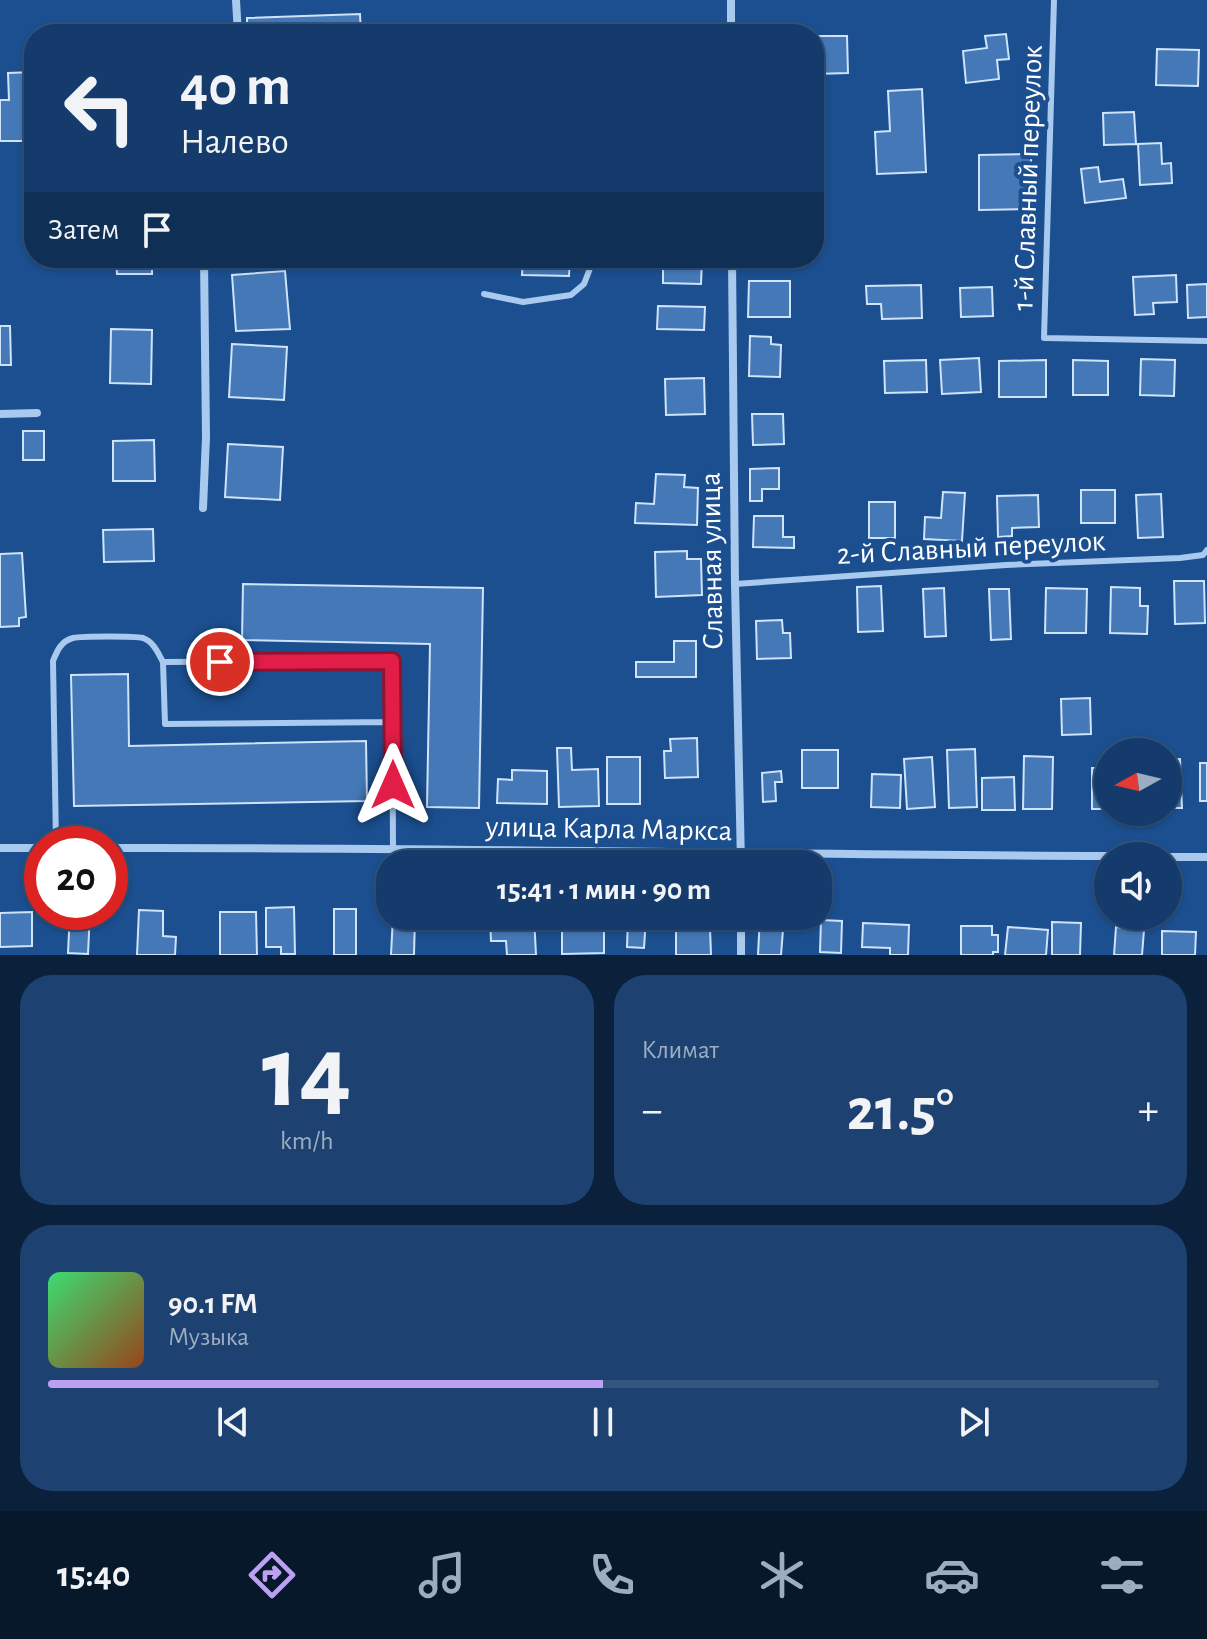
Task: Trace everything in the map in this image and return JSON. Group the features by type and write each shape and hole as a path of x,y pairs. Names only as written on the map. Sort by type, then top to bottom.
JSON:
{"street":[{"path":"236,0 237,24"},
{"path":"731,0 731,24"},
{"path":"203,508 206,437 204,268"},
{"name":"Славная улица","path":"732,268 741,850"},
{"path":"0,414 37,413"},
{"name":"улица Карла Маркса","path":"128,848 393,847 480,850"},
{"path":"0,848 24,848"},
{"name":"улица Карла Маркса","path":"832,858 1094,856"},
{"path":"1182,857 1207,857"},
{"path":"741,930 741,955"}],"lane":[{"name":"1-й Славный переулок","path":"1054,0 1044,338 1207,341"},
{"path":"484,294 523,302 571,295 584,284 590,268"},
{"name":"2-й Славный переулок","path":"735,584 1006,565 1180,558 1203,555 1207,550"},
{"path":"56,826 53,661 59,647 72,638 143,638 154,646 163,662 165,724 393,722"},
{"path":"163,662 392,661 393,847"}],"building":[{"path":"360,14 360,24 247,24 247,18"},
{"path":"1006,34 1009,59 997,60 999,79 966,83 963,51 987,48 985,36"},
{"path":"824,36 847,36 848,73 824,74"},
{"path":"1157,49 1199,50 1198,86 1156,85"},
{"path":"24,72 24,141 0,141 0,100 9,100 8,73"},
{"path":"922,89 926,172 877,174 875,132 890,131 888,91"},
{"path":"1134,112 1136,144 1104,145 1103,113"},
{"path":"1161,143 1162,164 1171,163 1172,183 1140,185 1138,144"},
{"path":"1031,154 1032,209 979,210 979,155"},
{"path":"1098,167 1100,182 1123,179 1126,198 1085,203 1081,169"},
{"path":"117,268 152,268 152,274 117,274"},
{"path":"522,268 569,268 569,276 522,275"},
{"path":"663,268 702,268 701,284 663,283"},
{"path":"285,271 290,329 236,331 232,275"},
{"path":"1176,275 1177,302 1153,303 1154,314 1135,315 1133,277"},
{"path":"749,281 790,281 790,317 748,317"},
{"path":"1207,284 1207,317 1188,318 1187,285"},
{"path":"921,285 922,318 882,319 881,304 867,304 866,286"},
{"path":"992,287 993,316 961,317 960,288"},
{"path":"658,306 705,307 704,330 657,329"},
{"path":"0,326 10,326 11,365 0,365"},
{"path":"111,329 152,330 151,384 110,383"},
{"path":"750,336 771,337 771,344 781,345 780,377 749,376"},
{"path":"232,344 287,347 284,400 229,397"},
{"path":"979,358 981,392 942,394 940,360"},
{"path":"1141,359 1175,360 1174,396 1140,395"},
{"path":"926,360 927,392 885,393 884,361"},
{"path":"1046,360 1046,397 999,397 999,361"},
{"path":"1073,360 1108,361 1108,395 1073,395"},
{"path":"704,378 705,414 666,415 665,379"},
{"path":"752,414 783,414 784,444 753,445"},
{"path":"23,431 44,431 44,460 23,460"},
{"path":"154,440 155,481 113,481 113,441"},
{"path":"228,444 283,447 280,500 225,497"},
{"path":"779,468 779,489 762,489 762,501 750,501 750,469"},
{"path":"656,474 685,475 684,487 698,488 697,525 635,523 636,503 654,504"},
{"path":"1081,490 1115,490 1115,523 1081,523"},
{"path":"943,492 965,493 962,541 924,539 925,517 941,518"},
{"path":"1161,494 1163,537 1138,538 1136,495"},
{"path":"1038,495 1039,527 1012,528 1012,536 998,537 997,496"},
{"path":"869,502 895,502 895,538 869,538"},
{"path":"754,516 783,516 783,537 794,537 794,548 753,547"},
{"path":"153,529 154,561 104,562 103,530"},
{"path":"687,551 687,559 701,559 702,595 656,597 655,552"},
{"path":"22,553 26,617 19,618 19,626 0,627 0,554"},
{"path":"1174,581 1204,581 1205,623 1175,624"},
{"path":"243,584 483,588 479,808 427,807 430,644 242,640"},
{"path":"881,586 883,631 858,632 857,587"},
{"path":"1111,587 1140,588 1140,606 1148,606 1147,634 1110,633"},
{"path":"944,588 946,636 925,637 923,589"},
{"path":"1046,588 1087,589 1086,633 1045,633"},
{"path":"989,589 1009,589 1011,639 991,640"},
{"path":"782,620 783,633 790,633 791,658 757,659 756,621"},
{"path":"674,641 696,641 696,677 636,677 636,662 674,662"},
{"path":"128,674 129,746 366,741 367,801 74,806 71,675"},
{"path":"1090,698 1091,734 1062,735 1061,699"},
{"path":"697,738 698,777 665,778 664,751 671,751 670,739"},
{"path":"557,748 571,748 572,770 598,769 599,806 559,807"},
{"path":"975,749 977,807 949,808 947,750"},
{"path":"802,750 838,750 838,788 802,788"},
{"path":"1024,756 1053,757 1052,809 1023,809"},
{"path":"607,757 640,757 640,804 607,804"},
{"path":"932,757 935,807 907,809 904,759"},
{"path":"1200,763 1207,763 1207,801 1200,801"},
{"path":"1092,768 1094,768 1094,809"},
{"path":"512,770 547,771 547,804 497,803 498,779 512,780"},
{"path":"781,771 782,782 775,782 776,801 763,802 762,773"},
{"path":"872,774 901,775 900,808 871,807"},
{"path":"1014,777 1015,810 982,810 982,778"},
{"path":"294,907 295,954 281,954 281,947 266,947 266,908"},
{"path":"334,909 356,909 356,955 334,955"},
{"path":"139,910 163,911 163,936 176,937 175,955 137,955"},
{"path":"24,912 24,930 32,930 32,946 0,947 0,913"},
{"path":"220,912 256,912 257,955 220,955"},
{"path":"832,921 842,921 841,953 820,952 821,930 832,930"},
{"path":"1052,922 1081,923 1080,955 1052,955"},
{"path":"863,923 909,925 908,955 890,955 890,948 862,947"},
{"path":"961,926 992,926 992,935 998,935 998,952 993,952 993,955 961,955"},
{"path":"1008,927 1048,930 1046,955 1005,955"},
{"path":"69,930 89,930 88,954 68,953"},
{"path":"392,930 415,930 414,955 391,955"},
{"path":"491,930 535,930 536,955 507,955 506,941 491,941"},
{"path":"562,930 604,930 604,953 562,954"},
{"path":"628,930 645,930 644,948 627,947"},
{"path":"676,930 710,930 711,955 676,955"},
{"path":"759,930 783,930 781,955 758,955"},
{"path":"1116,930 1144,930 1142,955 1114,955"},
{"path":"1162,931 1196,932 1195,955 1162,955"}],"route":[{"path":"220,662 392,661 393,785"}]}
